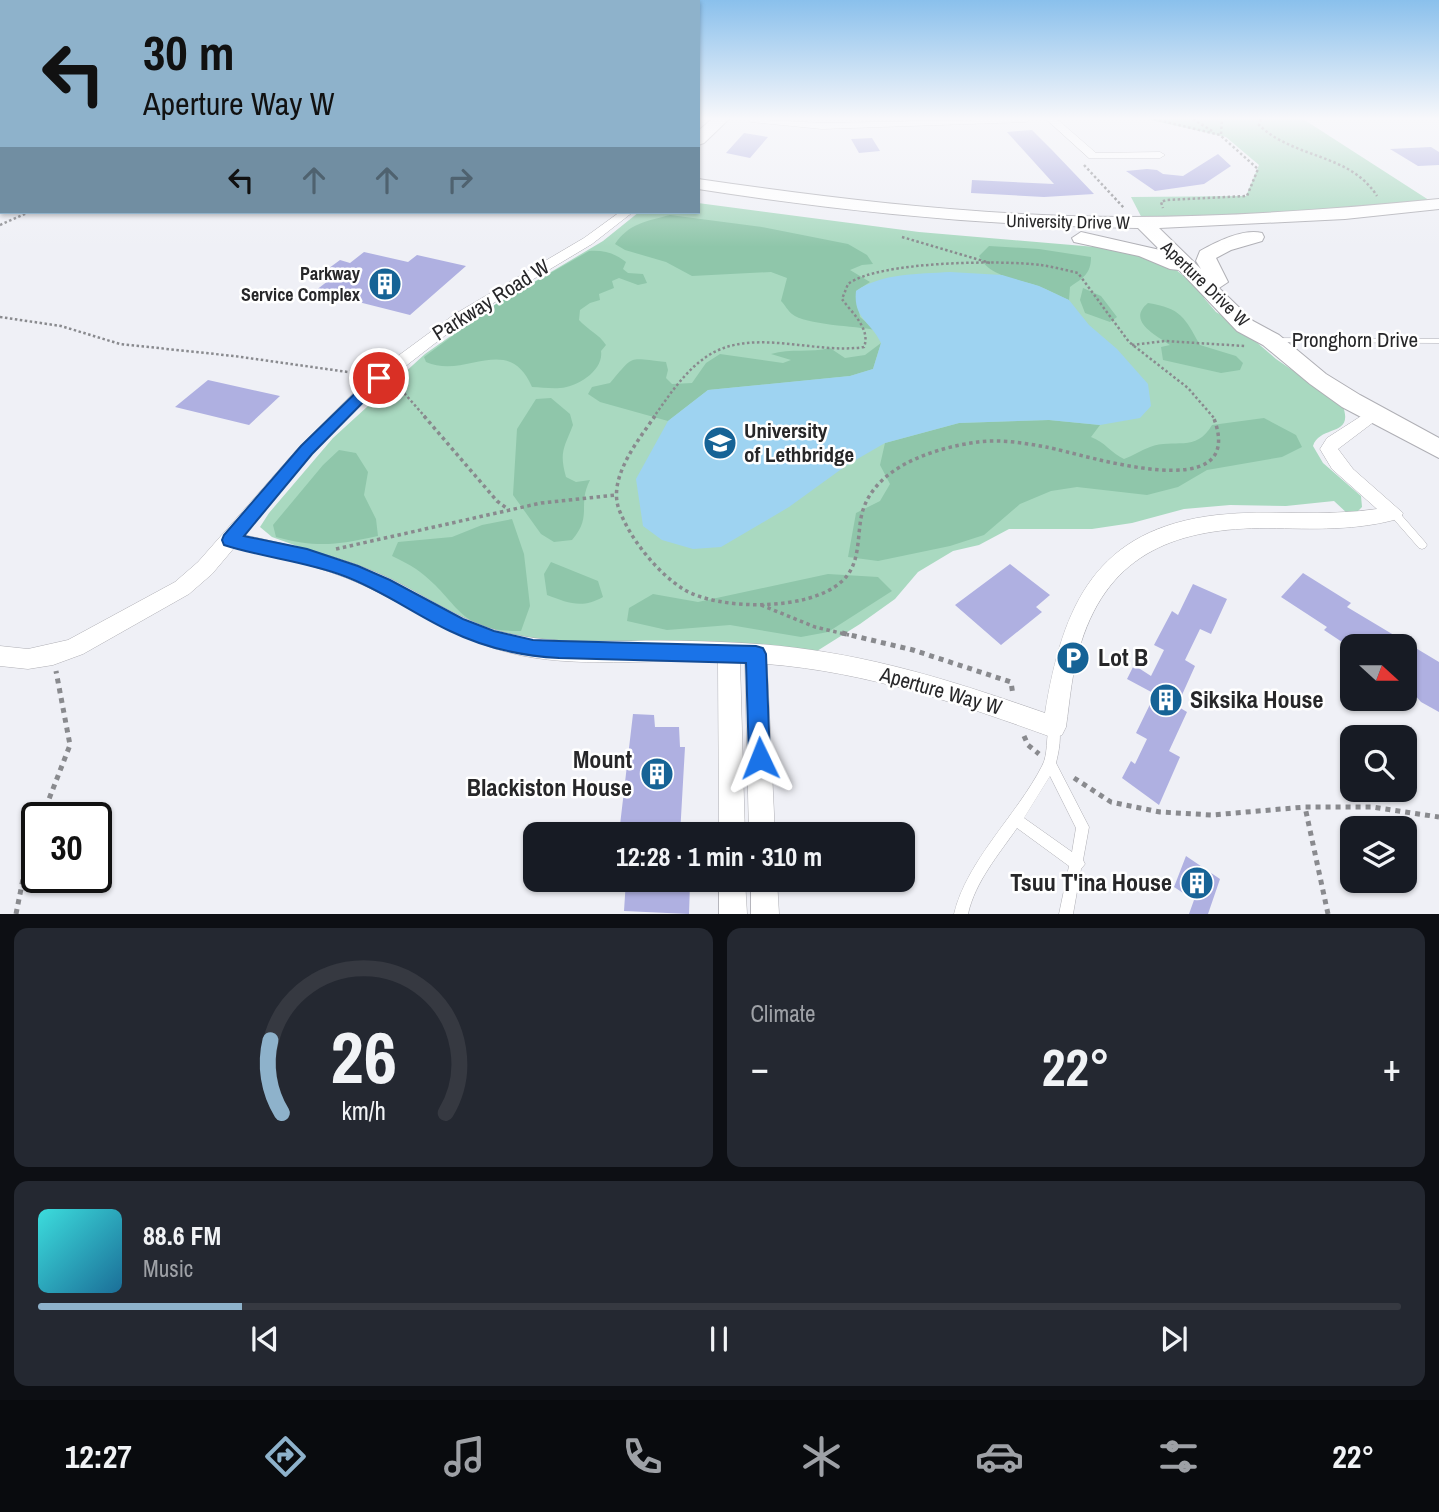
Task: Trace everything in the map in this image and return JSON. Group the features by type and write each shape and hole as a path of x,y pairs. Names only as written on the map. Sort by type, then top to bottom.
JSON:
{"main road":[{"path":"700,176 742,191"},
{"name":"University Drive W","path":"700,184 842,206 1000,220 1158,225 1255,237 1364,230 1439,221"},
{"path":"700,191 842,206"},
{"name":"University Drive W","path":"700,198 864,221 1001,234 1081,238 1158,225"},
{"path":"1158,225 1340,214 1439,204"},
{"name":"Aperture Drive W","path":"1158,225 1211,283 1245,326 1271,340 1318,379 1375,415 1439,449"},
{"path":"1211,283 1207,255 1223,246 1255,237"},
{"path":"1081,238 1126,246 1161,257 1211,283"}],"street":[{"name":"Parkway Road W","path":"0,656 28,659 53,655 75,647 182,588 205,568 306,450 379,378 460,317 588,241 624,214"},
{"path":"1375,415 1333,442 1329,449 1331,457 1339,467 1394,513"},
{"path":"1054,727 1070,642 1082,612 1095,589 1113,568 1150,539 1197,525 1251,521 1326,523 1394,513"},
{"name":"Aperture Way W","path":"230,540 307,556 384,585 456,625 492,640 559,650 801,657 866,669 932,686 1054,727"},
{"path":"729,653 732,822"},
{"path":"756,654 762,822"},
{"path":"732,892 733,914"},
{"path":"764,892 765,914"}],"lane":[{"name":"Pronghorn Drive","path":"1271,340 1439,341"},
{"path":"1394,513 1422,545"},
{"path":"961,914 971,884 1017,821 1051,763 1054,727"},
{"path":"1051,763 1083,827 1066,914"},
{"path":"1017,821 1077,864"}],"path":[{"path":"1087,162 1084,165 1158,225"},
{"path":"1158,225 1160,205 1166,201 1237,198 1250,193 1258,169 1250,162"},
{"path":"1333,162 1365,178 1373,185 1378,199"},
{"path":"0,225 25,214"},
{"path":"902,237 995,264"},
{"path":"995,264 1039,265 1079,273 1105,313 1132,345 1183,383 1202,401 1220,436 1217,454 1208,463 1175,472 1152,472 1044,447 985,441 962,444 928,456 892,472 870,491 862,513 851,573 832,589 802,601 759,604 717,600 685,590 634,539 620,517 615,495 638,440 696,364 715,351 737,346 801,345 848,351 864,347 867,339 864,329 842,299 843,289 851,281 892,270 995,264"},
{"path":"0,317 61,326 102,341 120,344 234,356 379,378 398,386 497,502 509,510"},
{"path":"1132,345 1165,341 1263,347 1271,340"},
{"path":"307,556 541,503 615,495"},
{"path":"48,802 70,745 53,655"},
{"path":"1051,763 1111,802 1160,812 1212,815 1347,805 1403,809 1439,817"},
{"path":"1305,807 1328,914"},
{"path":"16,914 21,889"}],"green space":[{"path":"1255,162 1369,162 1435,204 1145,224 1131,197 1246,196 1259,165"},
{"path":"700,203 919,232 1119,249 1175,269 1203,292 1204,298 1216,312 1233,322 1276,359 1342,404 1344,422 1322,435 1313,446 1323,463 1361,496 1362,507 1356,513 1348,514 1334,501 1286,506 1230,505 1184,509 1132,523 1092,529 1009,529 979,545 953,551 918,572 895,599 817,651 557,642 496,634 361,569 272,537 260,527 333,438 425,354 492,307 603,241 637,214 700,214"},
{"path":"670,215 762,227 848,244 867,255 873,264 850,270 870,282 856,291 860,317 875,330 799,318 781,301 787,278 771,272 692,276 666,262 625,250 615,244 632,228"},
{"path":"989,246 1039,249 1091,257 1091,263 1085,275 1070,287 1069,300 990,269 979,256"},
{"path":"589,251 617,256 626,262 623,269 628,273 643,274 647,283 638,285 619,278 612,281 614,288 599,294 600,300 580,310 579,320 606,345 594,371 582,381 560,388 532,387 522,371 511,362 498,360 441,366 426,362 424,357 496,304"},
{"path":"1083,288 1101,296 1117,317 1110,322 1085,313 1080,300"},
{"path":"1148,303 1175,311 1186,321 1200,345 1236,356 1243,363 1240,370 1221,373 1163,360 1161,347 1170,345 1151,332 1140,316"},
{"path":"881,343 873,369 850,376 708,390 668,421 600,402 588,394 592,387 610,383 628,363 638,359 666,362 666,378 672,384 692,383 706,363 720,354 783,363 791,360 771,354 830,348 845,358 865,355"},
{"path":"551,398 570,414 573,425 563,456 566,477 576,482 590,480 578,532 572,540 554,542 541,534 513,495 517,429 536,399"},
{"path":"1264,418 1296,435 1302,447 1282,457 1207,470 1178,487 1147,495 1077,487 1051,491 1020,504 984,535 950,546 878,561 848,557 856,513 880,501 890,484 880,465 885,443 959,423 1049,420 1100,425 1091,437 1124,459 1159,445 1192,442 1206,434 1212,425"},
{"path":"339,450 356,453 368,472 364,495 376,519 378,536 327,544 304,543 276,537 273,525 323,465"},
{"path":"512,519 524,554 530,606 521,631 499,630 470,620 413,567 392,556 398,542 452,537 482,525"},
{"path":"551,562 598,581 603,597 582,604 547,595 544,574"},
{"path":"828,574 878,577 892,591 828,632 801,637 730,625 667,630 627,621 629,608 653,594 698,602"}],"water":[{"path":"950,272 1002,275 1039,286 1069,300 1089,325 1117,349 1148,384 1151,406 1140,418 1100,425 1049,420 959,423 885,443 847,465 789,507 721,547 693,549 662,540 643,526 636,479 668,421 708,390 850,376 873,369 881,343 857,308 856,291 889,278"}],"building":[{"path":"1034,162 1063,162 1094,194 1044,197 971,193 972,180 1054,184"},
{"path":"1206,162 1226,162 1231,166 1204,184 1155,191 1126,171 1147,169 1183,176"},
{"path":"1411,162 1439,162 1439,165 1418,166"},
{"name":"Parkway Service Complex","path":"364,252 408,262 417,255 466,266 410,315 315,291 333,277 321,274 340,260 350,263"},
{"path":"208,380 280,396 249,425 175,407"},
{"path":"1010,564 1050,595 1036,607 1042,612 1001,645 955,605"},
{"path":"1303,573 1351,603 1347,607 1392,634 1340,634 1340,641 1324,630 1327,627 1281,597"},
{"name":"Siksika House","path":"1193,584 1227,599 1211,634 1200,629 1185,660 1195,666 1177,706 1187,712 1169,751 1180,757 1159,805 1122,778 1131,761 1135,764 1147,739 1136,733 1155,694 1127,679 1134,665 1151,676 1164,650 1154,645 1172,611 1178,615"},
{"path":"1418,649 1439,662 1439,712 1418,699"},
{"name":"Mount Blackiston House","path":"633,714 654,715 655,727 679,727 680,747 685,747 681,822 620,822"},
{"name":"Tsuu T'ina House","path":"1186,856 1220,879 1208,914 1189,914 1194,900 1174,887"},
{"path":"625,892 690,892 689,914 624,911"}],"place":[{"name":"Parkway Service Complex","path":"385,284"},
{"name":"University of Lethbridge","path":"720,443"},
{"name":"Lot B","path":"1073,658"},
{"name":"Siksika House","path":"1166,700"},
{"name":"Mount Blackiston House","path":"657,774"},
{"name":"Tsuu T'ina House","path":"1197,883"}],"route":[{"path":"379,378 306,450 230,540 307,556 351,571 384,585 456,625 492,640 559,650 756,654 760,758"}]}
